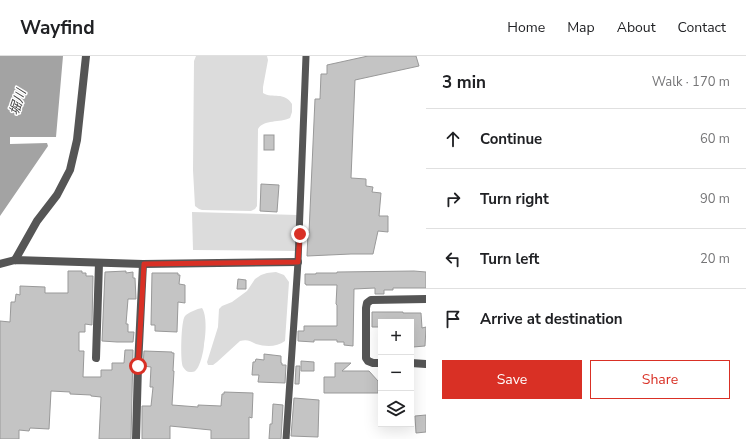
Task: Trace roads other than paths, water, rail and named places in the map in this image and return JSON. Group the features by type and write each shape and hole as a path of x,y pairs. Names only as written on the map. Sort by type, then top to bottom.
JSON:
{"street":[{"path":"15,260 37,221 56,195 70,170 77,140 86,56"},
{"path":"0,264 15,260 144,264 298,262"},
{"path":"96,358 98,263"},
{"path":"136,439 139,342 144,264"},
{"path":"378,363 368,361 366,358 367,303 371,300 426,298"},
{"path":"414,364 426,364"}],"lane":[{"path":"286,439 298,262 306,56"}],"water":[{"name":"堀川","path":"0,56 63,56 56,137 10,137 10,144 47,143 48,146 0,216"}]}
